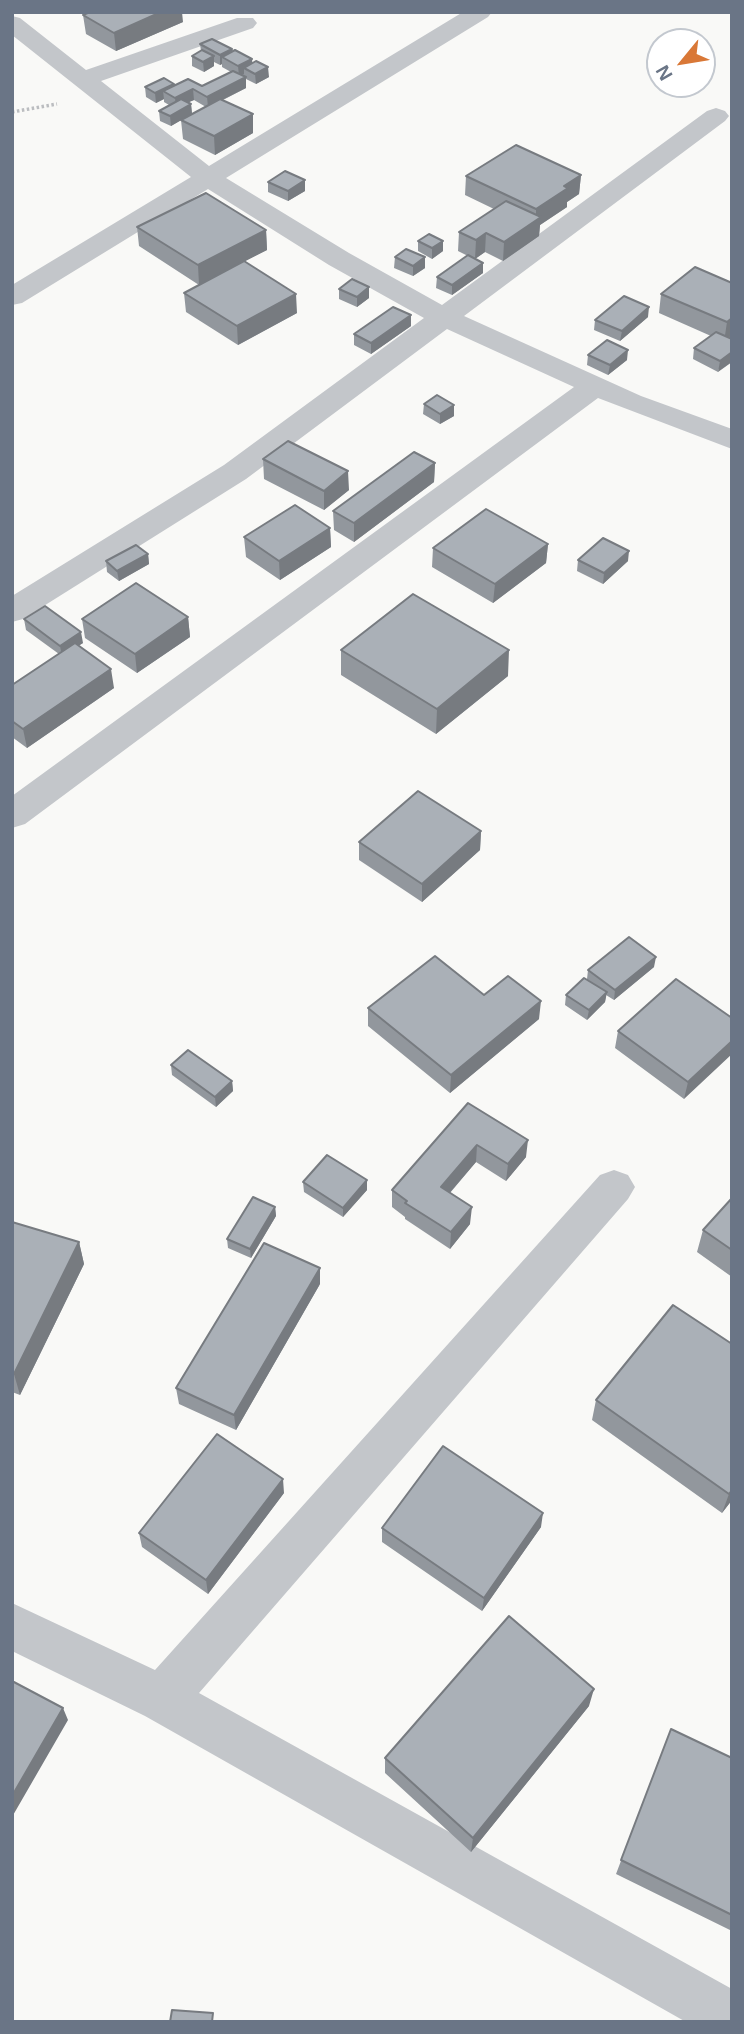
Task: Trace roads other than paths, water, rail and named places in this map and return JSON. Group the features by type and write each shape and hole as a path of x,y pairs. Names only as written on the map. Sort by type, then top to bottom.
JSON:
{"street":[{"path":"12,297 480,12"},
{"path":"12,23 208,178 340,259 446,317 595,386 732,440"},
{"path":"83,79 245,23"},
{"path":"12,611 235,472 716,116"},
{"path":"14,809 595,386"},
{"path":"162,1699 614,1187"},
{"path":"12,1626 162,1699 732,2018"}]}
